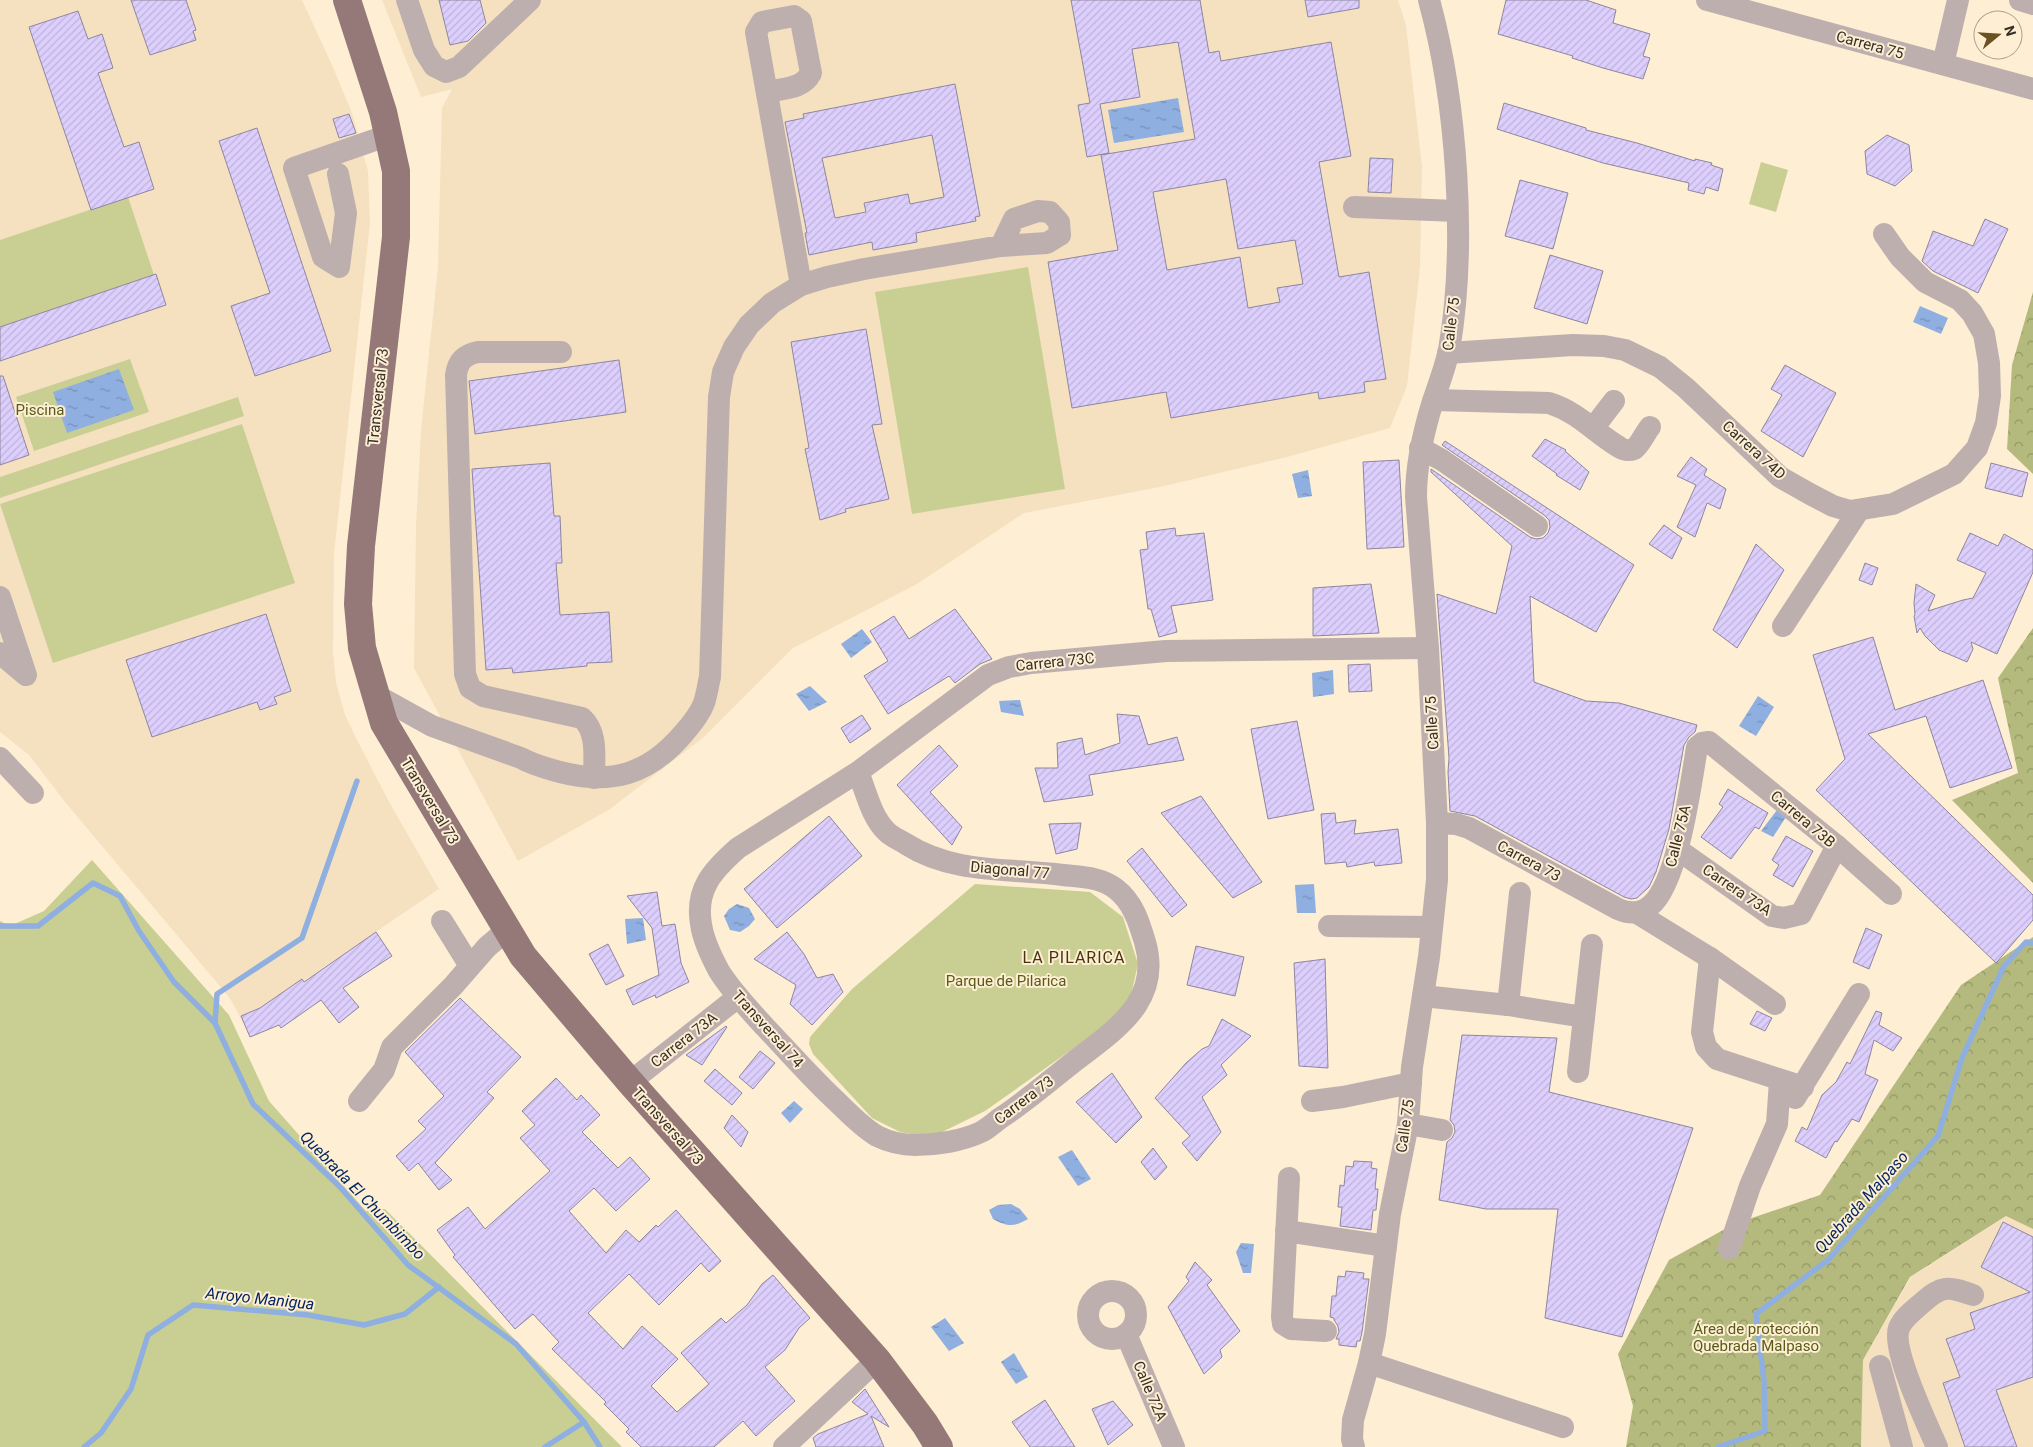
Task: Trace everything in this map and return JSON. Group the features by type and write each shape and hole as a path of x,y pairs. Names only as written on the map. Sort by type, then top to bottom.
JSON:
{"main road":[{"name":"Transversal 73","path":"347,0 366,56 389,135 396,171 396,237 361,546 358,604 362,648 384,723 522,956 630,1082 877,1360 925,1424 939,1447"}],"street":[{"path":"407,0 424,50 434,66 446,72 459,67 530,0"},
{"name":"Calle 75","path":"1354,1447 1352,1439 1353,1420 1369,1363 1379,1310 1390,1214 1408,1124 1411,1083 1437,880 1437,823 1428,648 1416,497 1416,473 1420,448 1448,353 1455,296 1457,211 1448,99 1429,0"},
{"name":"Carrera 75","path":"1707,0 1734,3 2033,89"},
{"path":"1943,64 1958,0"},
{"path":"2020,0 2033,4"},
{"path":"767,92 802,285"},
{"path":"338,174 346,213 339,267 323,257 294,168 389,135"},
{"path":"1354,207 1457,211"},
{"name":"Carrera 74D","path":"1448,353 1573,345 1604,346 1625,350 1660,367 1686,388 1780,477 1832,506 1850,511 1893,504 1954,474 1977,448 1986,422 1990,396 1989,363 1984,334 1972,313 1960,300 1925,282 1900,257 1884,234"},
{"path":"376,695 432,726 521,758 532,765 566,774 594,778 624,776 656,760 692,724 704,704 710,677 713,649 719,397 723,372 734,347 749,325 772,303 802,285 826,277 864,269 1001,246"},
{"path":"561,352 478,352 469,354 462,359 457,367 465,674 470,688 483,696 582,718 587,723 593,737 594,778"},
{"path":"1434,400 1549,403 1565,408 1594,427 1620,448 1628,451 1635,448 1650,427"},
{"path":"1594,427 1614,401"},
{"path":"1420,448 1442,460 1537,526"},
{"path":"1783,626 1859,510"},
{"path":"0,597 26,674 0,653"},
{"name":"Carrera 73C","path":"701,926 702,892 710,876 723,861 738,848 858,772 988,675 1009,667 1031,663 1166,651 1428,648"},
{"name":"Calle 75A","path":"1627,911 1649,907 1661,893 1677,849 1697,747 1702,743 1709,742 1715,745"},
{"name":"Carrera 73B","path":"1715,745 1891,894"},
{"path":"0,758 32,793"},
{"name":"Diagonal 77","path":"858,772 876,818 887,832 932,858 968,867 1041,872 1091,878 1114,887 1130,903 1136,916 1146,946 1150,969"},
{"name":"Carrera 73","path":"1437,823 1456,824 1469,828 1627,911 1710,958 1775,1004"},
{"name":"Carrera 73A","path":"1677,849 1772,916 1784,918 1801,914 1836,846"},
{"path":"1508,1005 1520,894"},
{"path":"442,921 470,966"},
{"name":"Transversal 74","path":"701,926 719,971 738,997 811,1076 855,1119"},
{"path":"1329,926 1432,927"},
{"path":"358,1101 384,1070 392,1047 453,986 487,947 507,930"},
{"path":"1578,1072 1592,945"},
{"path":"1710,958 1702,1032 1706,1047 1717,1059 1803,1087"},
{"name":"Carrera 73","path":"855,1119 887,1141 915,1145 938,1143 980,1132 1021,1105 1120,1024 1136,1008 1147,984 1150,969"},
{"path":"1729,1249 1750,1186 1777,1124 1803,1087 1859,994"},
{"path":"1423,996 1508,1005 1584,1016"},
{"name":"Carrera 73A","path":"630,1082 738,997"},
{"path":"1777,1124 1780,1081"},
{"path":"1312,1101 1343,1097 1411,1083"},
{"path":"1408,1124 1442,1130"},
{"path":"1289,1178 1283,1324 1291,1329 1326,1331"},
{"path":"1286,1231 1386,1246"},
{"path":"1937,1447 1903,1363 1897,1334 1902,1321 1939,1290 1951,1288 1973,1295"},
{"name":"Calle 72A","path":"1126,1334 1174,1447"},
{"path":"784,1447 877,1360"},
{"path":"1369,1363 1563,1427"},
{"path":"1880,1366 1902,1447"}],"shaded area":[{"path":"0,0 302,0 352,113 368,171 370,223 334,554 333,652 336,683 345,715 355,736 388,800 439,889 243,1022 229,997 65,802 29,755 0,732"},
{"path":"382,0 1398,0 1406,25 1422,167 1420,267 1407,386 1390,428 1291,456 1160,487 1024,513 917,584 793,648 704,737 610,809 518,861 414,668 416,526 421,430 438,267 442,108 452,89 421,97"},
{"path":"2007,1216 2033,1229 2033,1447 1861,1447 1863,1360 1911,1277"}],"green space":[{"path":"1761,162 1788,170 1776,212 1749,204"},
{"path":"128,197 154,275 0,327 0,240"},
{"path":"1028,267 1065,489 912,514 875,292"},
{"path":"2033,292 2033,474 2007,449 2012,365"},
{"name":"Piscina","path":"130,359 149,412 34,451 16,397"},
{"path":"238,397 244,416 0,498 0,477"},
{"path":"242,424 295,583 53,663 0,504"},
{"path":"2033,628 2033,883 1952,800 2018,773 1998,678"},
{"path":"92,860 229,1015 269,1101 366,1211 385,1209 622,1447 0,1447 0,921 10,926 44,911"},
{"name":"Parque de Pilarica","path":"975,884 1090,892 1123,917 1138,964 1131,995 1115,1019 985,1111 938,1134 917,1135 900,1132 872,1118 813,1054 809,1044 810,1037 852,989"},
{"name":"Área de protección Quebrada Malpaso","path":"2033,937 2033,1229 2006,1216 1910,1277 1863,1360 1861,1447 1626,1447 1633,1406 1618,1354 1669,1260 1734,1224 1820,1195 1961,985"}],"water":[{"path":"1178,98 1184,132 1114,143 1108,110"},
{"path":"1920,306 1948,318 1941,334 1913,322"},
{"path":"119,369 134,410 67,433 53,392"},
{"path":"1308,470 1312,496 1298,498 1292,474"},
{"path":"862,629 872,642 851,658 841,644"},
{"path":"1333,670 1334,694 1313,697 1312,673"},
{"path":"810,686 827,702 809,711 796,694"},
{"path":"1758,696 1774,707 1756,736 1739,726"},
{"path":"1020,700 1024,716 1001,712 999,701"},
{"path":"1777,810 1786,817 1773,837 1761,831"},
{"path":"1314,884 1316,913 1297,913 1295,885"},
{"path":"737,904 749,908 755,919 740,932 730,930 724,916 729,909"},
{"path":"643,918 646,940 627,944 625,919"},
{"path":"794,1101 803,1109 790,1123 781,1113"},
{"path":"1072,1150 1091,1179 1078,1186 1058,1157"},
{"path":"1011,1204 1020,1209 1028,1219 1019,1224 1011,1225 1003,1224 993,1219 989,1210 998,1205"},
{"path":"1241,1243 1254,1244 1251,1273 1243,1273 1236,1252"},
{"path":"945,1318 964,1343 949,1351 931,1327"},
{"path":"1014,1353 1028,1377 1016,1384 1001,1362"}],"building":[{"path":"131,0 186,0 196,30 193,31 196,40 150,55"},
{"path":"439,0 480,0 486,23 468,41 450,45"},
{"path":"1071,0 1200,0 1209,53 1219,51 1221,61 1331,42 1351,156 1319,162 1339,277 1369,272 1386,379 1364,382 1365,392 1319,399 1318,392 1171,418 1166,392 1072,408 1048,262 1118,250 1101,155 1195,139 1178,42 1132,49 1140,97 1100,104 1109,153 1087,157 1078,105 1090,103","holes":["1226,179 1238,249 1295,240 1303,284 1277,288 1280,302 1248,308 1240,257 1167,270 1153,192"]},
{"path":"1305,0 1359,0 1359,8 1308,17"},
{"path":"1506,0 1586,0 1616,10 1613,23 1650,34 1643,56 1650,58 1643,79 1498,34"},
{"path":"78,11 88,39 102,34 113,68 98,73 124,147 139,142 154,189 91,210 29,27"},
{"path":"955,84 980,216 975,217 976,221 916,233 917,242 873,250 872,242 809,255 805,233 807,233 785,122 804,118 803,114","holes":["932,135 944,197 910,204 908,194 864,203 866,212 835,218 822,158"]},
{"path":"1504,103 1586,128 1586,130 1695,161 1695,159 1712,163 1711,165 1723,169 1718,191 1706,187 1704,194 1688,190 1689,183 1603,163 1497,129"},
{"path":"349,114 356,133 339,138 333,119"},
{"path":"257,128 331,351 255,376 231,306 270,293 219,141"},
{"path":"1887,135 1909,145 1912,171 1895,186 1867,174 1865,151"},
{"path":"1370,158 1393,159 1391,193 1368,192"},
{"path":"1520,180 1568,193 1553,249 1505,236"},
{"path":"1985,219 2008,229 1978,293 1933,271 1922,261 1933,231 1973,246"},
{"path":"1550,255 1603,271 1587,324 1534,308"},
{"path":"156,274 166,305 0,361 0,327"},
{"path":"866,329 882,424 872,425 889,499 845,509 846,512 820,520 805,449 809,448 791,342"},
{"path":"619,360 626,412 475,434 469,381"},
{"path":"1785,365 1836,393 1803,457 1761,431 1782,395 1771,389"},
{"path":"0,376 3,376 29,455 0,465"},
{"path":"1545,439 1566,450 1589,472 1580,490 1556,475 1532,456"},
{"path":"1445,441 1634,565 1596,632 1530,596 1534,682 1586,701 1619,703 1697,725 1695,732 1684,745 1669,829 1656,872 1649,887 1637,898 1624,897 1475,816 1450,811 1449,758 1437,594 1496,614 1512,546 1431,472 1431,469 1530,537 1536,539 1543,538 1548,533 1550,527 1549,520 1544,515 1442,445"},
{"path":"1691,457 1707,469 1704,475 1726,489 1720,509 1707,503 1695,537 1677,527 1696,485 1677,476"},
{"path":"1399,460 1404,547 1367,549 1363,462"},
{"path":"550,463 554,516 560,516 562,563 556,563 560,615 609,612 612,662 587,663 587,666 513,673 512,668 486,670 472,469"},
{"path":"1991,463 2028,473 2022,497 1985,488"},
{"path":"1664,525 1682,538 1672,559 1649,544"},
{"path":"1175,528 1176,536 1204,533 1213,600 1171,606 1177,632 1159,637 1151,609 1148,609 1140,550 1148,549 1146,532"},
{"path":"1970,533 1998,546 2004,534 2033,550 2033,572 1997,654 1971,642 1973,649 1967,662 1939,650 1920,628 1917,633 1914,603 1916,584 1935,595 1928,611 1973,598 1986,573 1957,560"},
{"path":"1756,544 1784,570 1737,648 1713,630"},
{"path":"1865,563 1878,568 1872,585 1859,580"},
{"path":"1371,584 1379,633 1313,636 1313,588"},
{"path":"955,609 992,659 980,664 955,683 949,676 888,714 864,676 888,661 870,631 894,616 909,639"},
{"path":"266,614 291,691 274,697 277,704 260,710 257,702 152,737 126,660"},
{"path":"1873,637 1895,710 1983,680 2012,768 1950,788 1926,716 1868,734 2033,895 2033,920 1996,963 1816,790 1845,759 1813,655"},
{"path":"1370,664 1372,691 1349,692 1348,665"},
{"path":"1117,714 1139,716 1148,745 1177,737 1184,760 1089,775 1093,795 1044,802 1035,768 1058,768 1057,743 1082,738 1085,755 1120,743"},
{"path":"862,715 871,729 850,743 841,728"},
{"path":"1297,721 1314,810 1268,819 1251,729"},
{"path":"939,745 958,766 930,792 962,827 952,845 897,785"},
{"path":"1728,789 1768,813 1759,829 1755,827 1731,859 1701,837 1723,807 1719,804"},
{"path":"1201,796 1262,882 1233,898 1161,813"},
{"path":"1335,813 1336,823 1356,820 1354,834 1398,829 1402,863 1375,866 1374,862 1347,867 1346,862 1325,864 1321,814"},
{"path":"829,816 862,856 777,928 744,889"},
{"path":"1081,823 1077,849 1056,854 1049,824"},
{"path":"1786,836 1813,851 1793,887 1773,875 1779,865 1772,860"},
{"path":"1142,848 1187,905 1172,917 1127,861"},
{"path":"657,892 662,926 675,924 681,963 689,982 656,998 655,995 633,1005 626,990 659,975 652,928 627,896"},
{"path":"1866,928 1882,935 1869,969 1853,962"},
{"path":"376,932 392,956 343,988 359,1007 339,1023 321,1000 281,1028 279,1025 250,1037 241,1016 260,1008 302,979 304,982"},
{"path":"787,932 804,954 817,978 833,974 843,992 812,1025 790,1004 796,985 754,959"},
{"path":"608,944 624,976 606,985 589,954"},
{"path":"1196,946 1244,957 1235,996 1187,985"},
{"path":"1325,959 1328,1068 1299,1066 1294,963"},
{"path":"460,998 521,1057 487,1092 494,1098 435,1163 452,1180 439,1190 418,1163 409,1171 396,1156 426,1129 418,1121 444,1096 405,1052"},
{"path":"1757,1011 1772,1018 1765,1031 1750,1024"},
{"path":"1876,1011 1882,1013 1879,1025 1902,1038 1893,1051 1874,1040 1865,1074 1878,1080 1859,1122 1852,1119 1837,1142 1835,1141 1826,1158 1795,1141 1802,1127 1807,1130 1822,1095 1836,1082 1847,1062 1850,1064"},
{"path":"1222,1019 1251,1036 1221,1065 1227,1075 1202,1097 1221,1132 1197,1161 1182,1143 1190,1136 1155,1098 1186,1063 1202,1049 1209,1046"},
{"path":"726,1026 702,1065 686,1055"},
{"path":"1462,1035 1557,1038 1549,1092 1693,1128 1622,1337 1545,1318 1558,1209 1486,1209 1439,1200 1447,1142 1455,1132 1454,1125 1450,1120"},
{"path":"760,1051 775,1063 753,1089 739,1077"},
{"path":"715,1069 742,1093 732,1105 704,1081"},
{"path":"1112,1073 1142,1117 1116,1143 1076,1102"},
{"path":"556,1078 577,1100 581,1095 600,1115 582,1132 618,1168 630,1157 650,1179 616,1211 594,1188 569,1211 606,1253 626,1230 639,1242 656,1225 658,1227 676,1210 721,1261 709,1272 701,1263 659,1305 629,1274 588,1313 623,1349 642,1326 678,1359 651,1386 677,1412 709,1384 681,1353 721,1318 726,1323 747,1305 762,1284 773,1275 810,1318 799,1328 785,1350 765,1367 795,1401 756,1436 743,1421 714,1447 641,1447 626,1432 629,1429 604,1404 606,1402 552,1349 559,1342 533,1314 515,1329 453,1257 455,1255 437,1230 468,1207 485,1229 550,1171 520,1138 535,1125 522,1111"},
{"path":"732,1115 748,1132 741,1147 724,1128"},
{"path":"1153,1148 1167,1167 1155,1180 1141,1162"},
{"path":"1354,1161 1372,1162 1371,1168 1377,1169 1375,1189 1378,1189 1376,1210 1373,1210 1371,1230 1340,1226 1342,1207 1338,1207 1340,1185 1344,1186 1346,1166 1353,1167"},
{"path":"2003,1222 2033,1237 2033,1377 1996,1390 2017,1447 1965,1447 1943,1383 1960,1377 1946,1339 1975,1329 1970,1313 2030,1292 1981,1267"},
{"path":"1195,1262 1212,1280 1207,1285 1240,1331 1220,1350 1222,1357 1204,1374 1168,1307 1189,1281 1186,1277"},
{"path":"1346,1271 1364,1273 1363,1279 1369,1279 1362,1332 1356,1347 1339,1345 1339,1339 1336,1339 1339,1332 1338,1326 1334,1318 1330,1317 1332,1296 1336,1296 1338,1276 1345,1277"},
{"path":"865,1389 889,1427 871,1416 884,1447 816,1447 813,1438 818,1434 868,1414 852,1402"},
{"path":"1045,1400 1075,1447 1030,1447 1012,1422"},
{"path":"1113,1401 1133,1425 1108,1445 1092,1409"}],"waterway":[{"name":"Quebrada El Chumbimbo","path":"357,781 302,938 217,994 215,1023 253,1104 340,1187 408,1265 516,1344 584,1422 600,1447"},
{"path":"0,926 38,926 93,883 120,896 139,931 174,982 215,1023"},
{"name":"Quebrada Malpaso","path":"1718,1447 1765,1431 1764,1381 1756,1314 1828,1260 1938,1136 1962,1058 2004,966 2026,942 2033,943"},
{"name":"Arroyo Manigua","path":"84,1447 101,1433 131,1389 148,1335 193,1305 308,1315 364,1325 405,1314 439,1287"},
{"path":"545,1447 584,1422"}],"district":[{"name":"LA PILARICA","path":"1074,957"}]}
